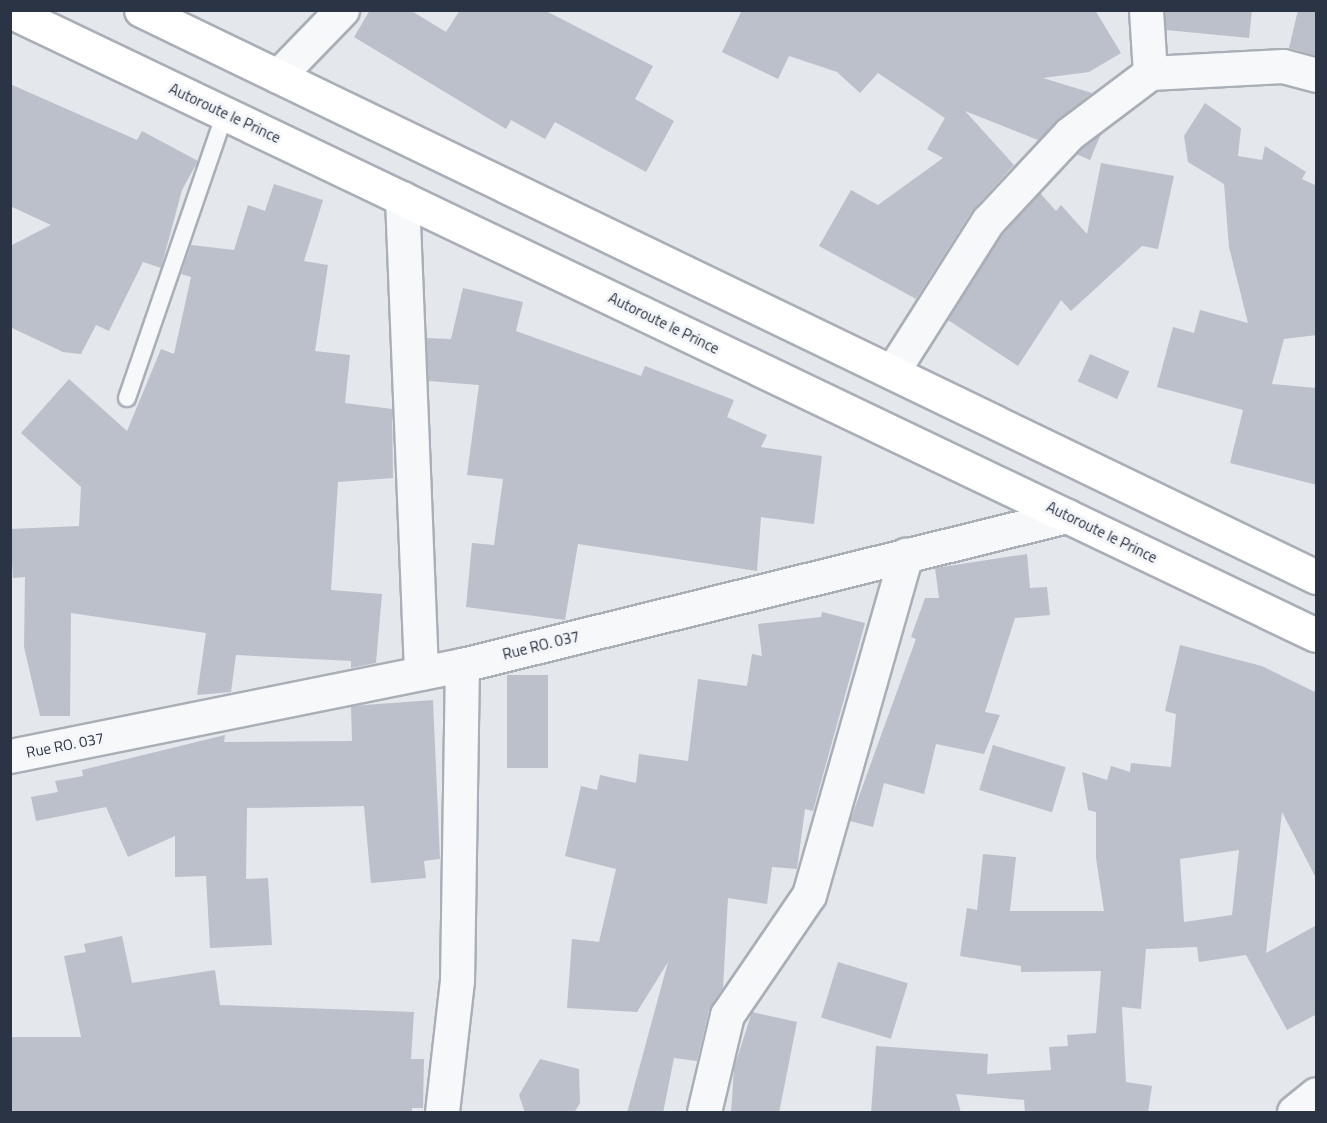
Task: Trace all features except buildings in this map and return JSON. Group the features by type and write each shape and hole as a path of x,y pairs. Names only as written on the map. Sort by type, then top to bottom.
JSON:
{"main road":[{"path":"141,10 1317,577"},
{"name":"Autoroute le Prince","path":"10,11 1317,635"}],"street":[{"path":"278,76 342,10"},
{"path":"1146,10 1150,73"},
{"path":"892,372 988,222 1069,134 1150,73 1283,66 1317,75"},
{"path":"402,198 421,673"},
{"name":"Rue RO. 037","path":"10,756 462,664 1067,516"},
{"path":"704,1113 727,1015 809,896 906,555"},
{"path":"442,1113 457,981 462,664"},
{"path":"1294,1113 1317,1094"}],"lane":[{"path":"127,398 225,114"}]}
